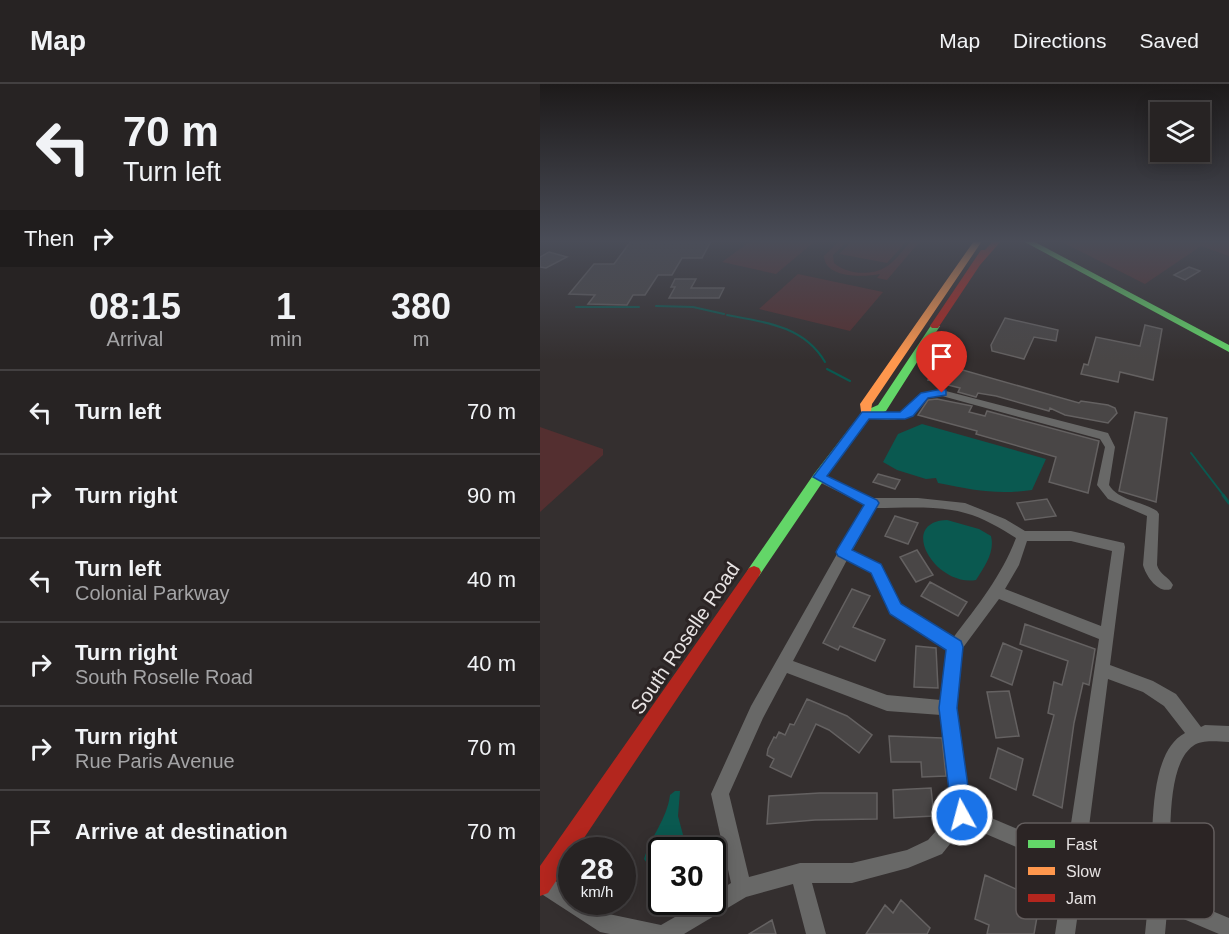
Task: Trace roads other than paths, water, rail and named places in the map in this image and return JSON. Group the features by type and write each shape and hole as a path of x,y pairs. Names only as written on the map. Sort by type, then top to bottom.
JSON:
{"main road":[{"name":"South Roselle Road","path":"866,415 866,404 951,281"},
{"name":"South Roselle Road","path":"541,883 819,477 866,415 882,408 964,281"},
{"path":"1101,281 1229,349"},
{"path":"1123,281 1229,338"}],"street":[{"path":"866,415 901,416 909,413 924,395 942,393 1104,436 1110,447 1103,485 1105,490 1114,498 1153,514 1150,565 1155,576 1166,585"},
{"path":"819,477 872,503 918,503 965,508 1001,522 1023,536 1071,536 1119,547 1080,823"},
{"path":"742,888 720,794 757,712 782,664 872,503"},
{"path":"665,934 742,888 800,873 852,873 908,859 934,847 962,815 948,708 955,647 996,592 1012,565 1023,536"},
{"path":"843,552 876,569 896,609 955,647"},
{"path":"996,592 1107,634"},
{"path":"782,664 887,704 948,708"},
{"path":"1102,669 1148,686 1170,700 1196,734"},
{"path":"1162,823 1162,799 1168,769 1178,748 1196,734 1210,730 1229,734"},
{"path":"962,815 1016,839"},
{"path":"800,873 816,934"},
{"path":"541,883 600,922 659,934"},
{"path":"1065,934 1067,919"},
{"path":"1155,934 1156,919"},
{"path":"1208,919 1229,928"}],"waterway":[{"path":"656,306 693,307 724,314"},
{"path":"576,307 639,307"},
{"path":"727,315 769,323 795,333 806,340 825,362"},
{"path":"827,369 850,381"},
{"path":"1191,453 1224,496"},
{"path":"1223,495 1229,503"}]}
